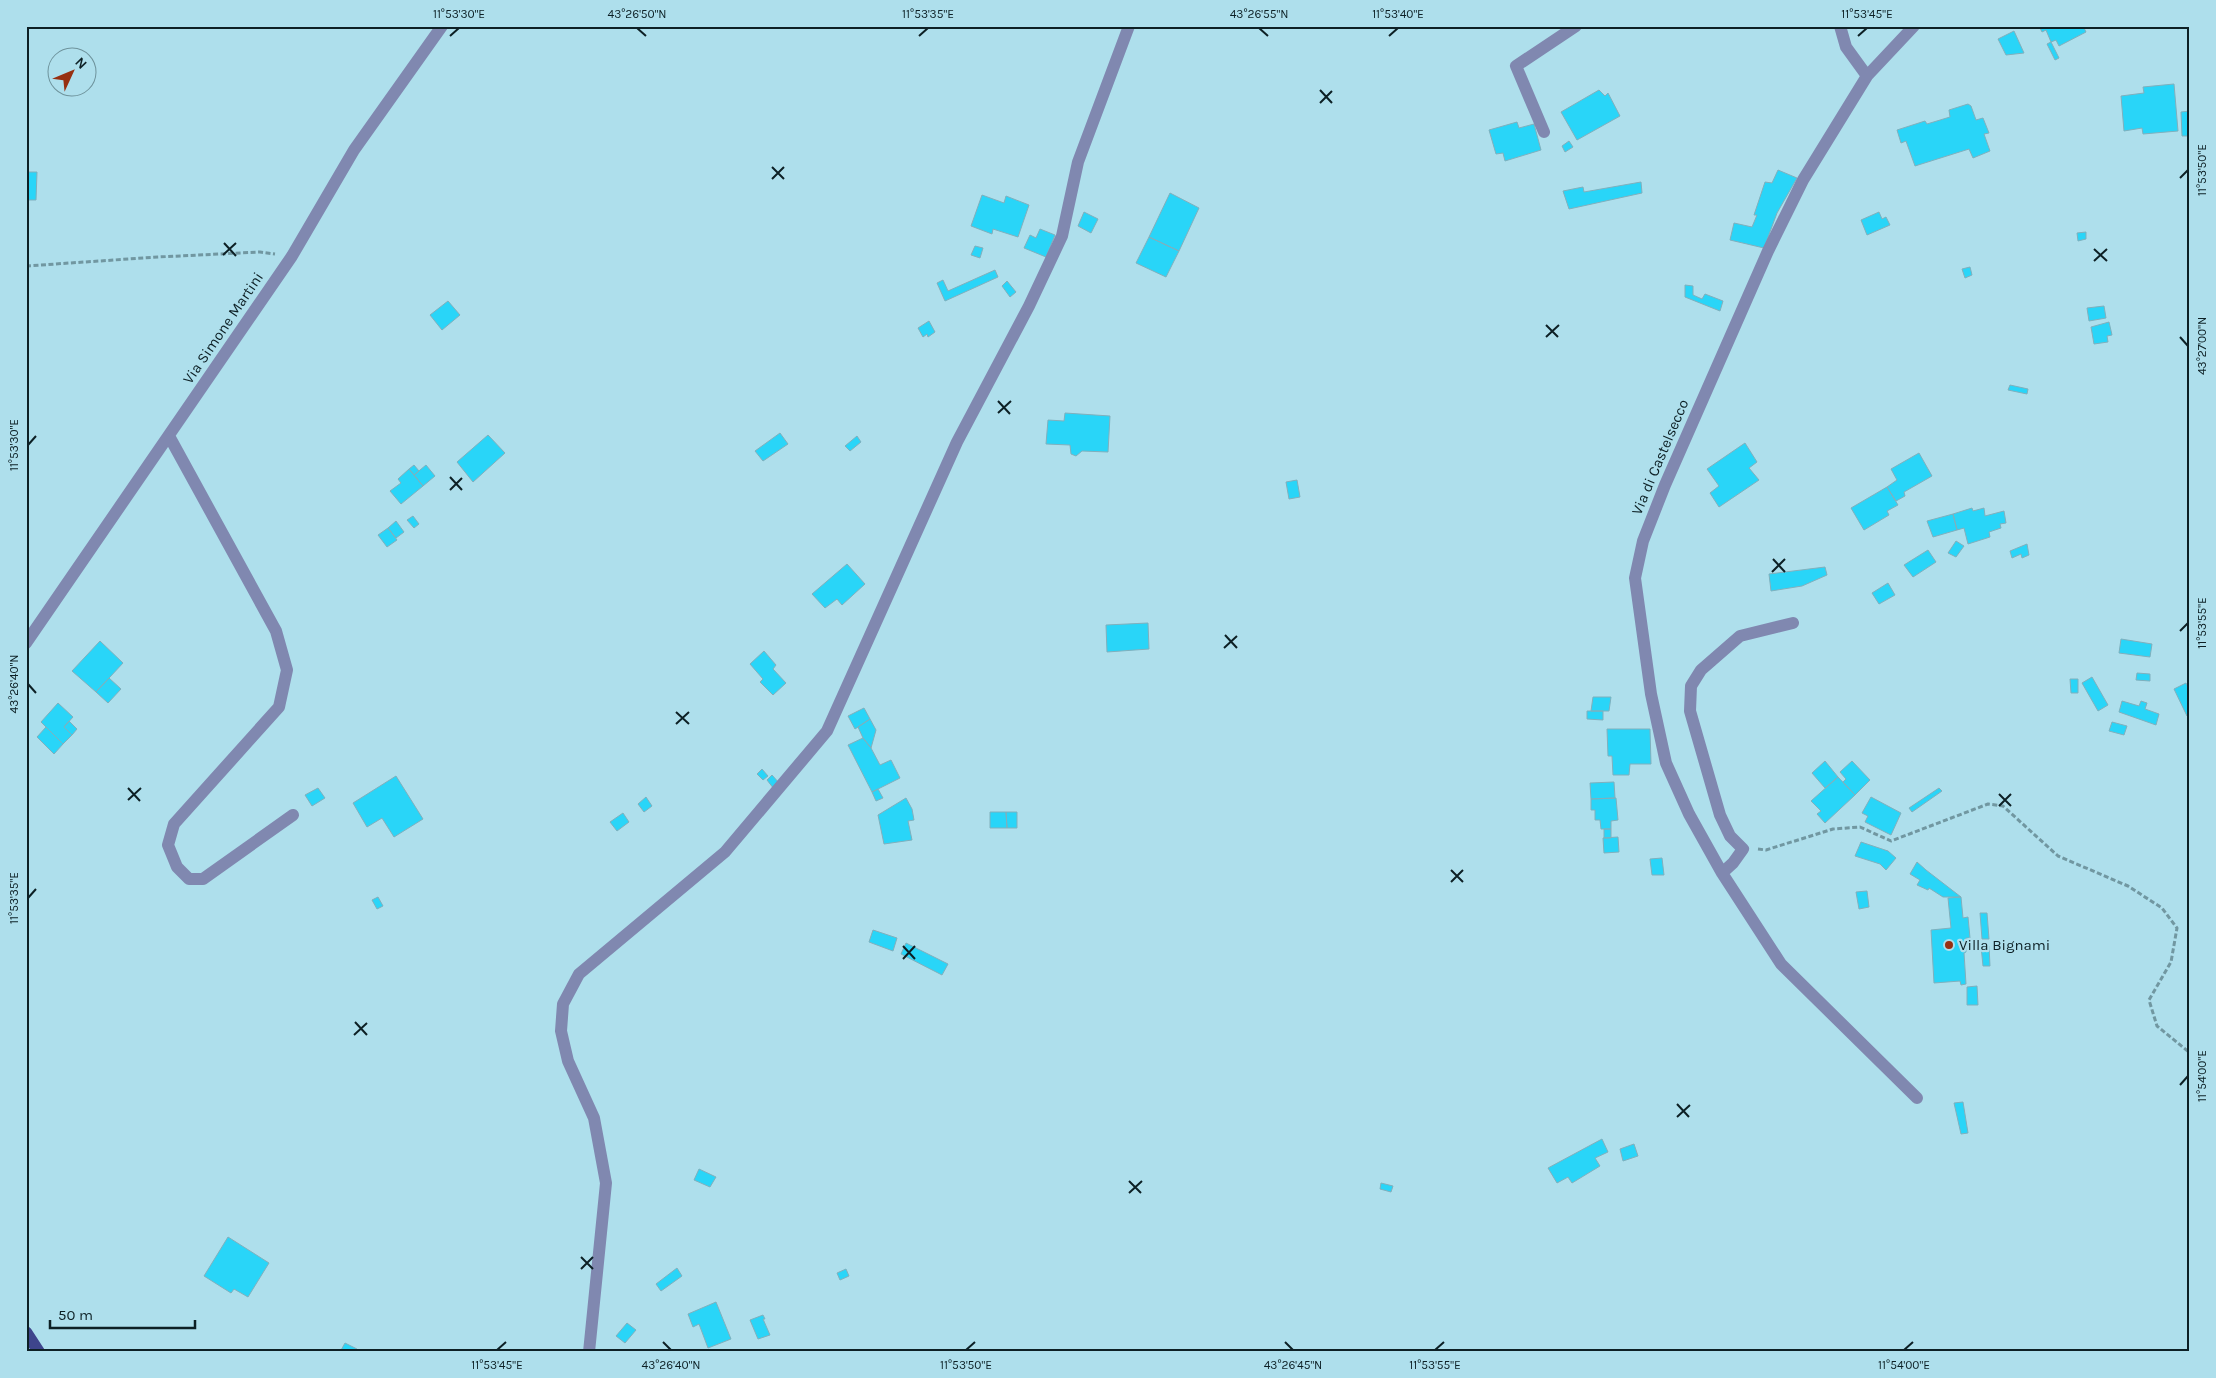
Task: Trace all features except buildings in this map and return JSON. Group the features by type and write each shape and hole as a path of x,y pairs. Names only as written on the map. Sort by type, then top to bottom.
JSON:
{"main road":[{"path":"26,1332 39,1352"}],"street":[{"name":"Via Simone Martini","path":"26,644 292,256 354,150 442,26"},
{"path":"589,1352 606,1183 594,1118 568,1061 562,1032 563,1004 579,974 726,852 827,731 957,442 1029,306 1062,236 1078,162 1129,26"},
{"path":"1544,132 1516,66 1576,26"},
{"path":"1840,26 1846,47 1867,76"},
{"name":"Via di Castelsecco","path":"1914,26 1867,76 1803,180 1768,251 1665,485 1643,541 1635,578 1651,694 1666,763 1689,814 1722,873 1780,964 1917,1098"},
{"path":"169,436 276,631 287,670 279,707 174,824 168,845 177,867 189,879 203,879 293,816"},
{"path":"1722,873 1742,849 1730,836 1720,816 1690,711 1690,686 1701,670 1740,636 1793,623"}],"path":[{"path":"26,266 260,252 292,256"},
{"path":"1742,849 1766,850 1833,829 1860,827 1891,841 1988,804 2003,806 2058,856 2128,886 2162,908 2177,928 2171,962 2149,1000 2157,1026 2190,1053"}],"place":[{"name":"Villa Bignami","path":"1949,945"}]}
